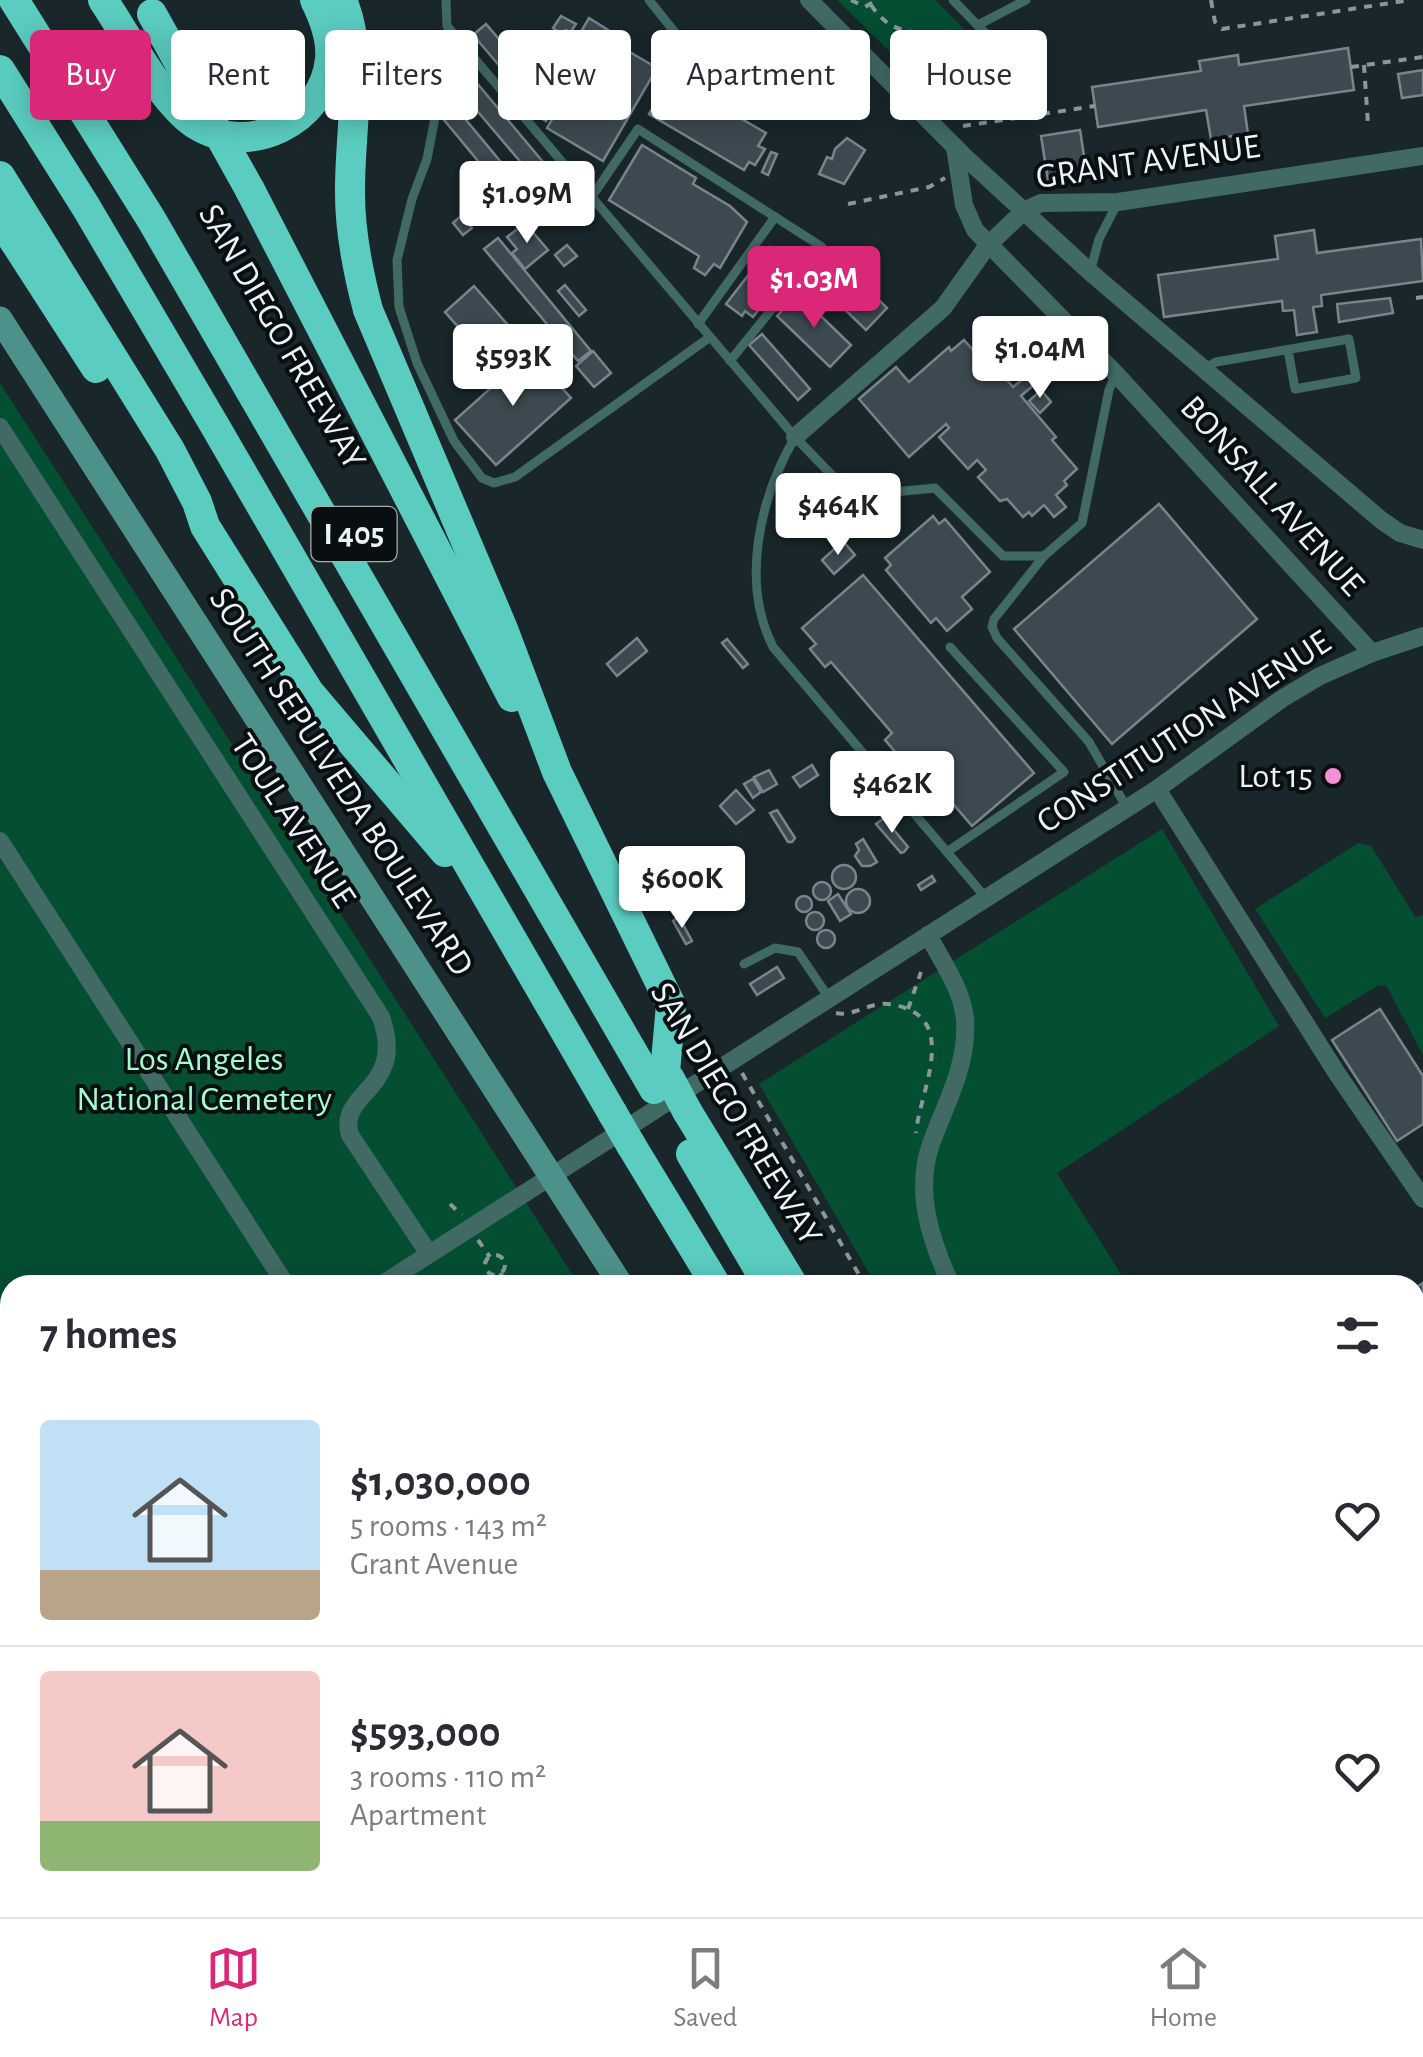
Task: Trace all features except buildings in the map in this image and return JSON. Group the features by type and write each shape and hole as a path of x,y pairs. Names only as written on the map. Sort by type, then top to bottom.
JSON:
{"highway":[{"path":"14,0 151,219 663,1080"},
{"name":"SAN DIEGO FREEWAY","path":"35,0 107,114 320,476 680,1115 787,1275"},
{"path":"103,0 175,106 210,132 236,137 276,130 294,121 319,93 330,59 330,42 315,0"},
{"path":"342,0 353,39 350,197 359,273 368,310 503,629 557,772 671,1005 663,1080"},
{"path":"147,7 250,190 542,753 557,772"},
{"name":"I 405","path":"0,70 86,207 710,1275"},
{"path":"0,176 170,450 196,499 205,526 309,692 500,917"},
{"path":"0,219 187,509 205,526"},
{"path":"680,1115 763,1275"}],"main road":[{"name":"SOUTH SEPULVEDA BOULEVARD","path":"0,319 614,1275"}],"street":[{"name":"BONSALL AVENUE","path":"809,0 890,81"},
{"name":"BONSALL AVENUE","path":"929,120 1090,272 1381,520 1400,533 1423,540"},
{"name":"BONSALL AVENUE","path":"955,147 964,205 975,230 1116,374 1372,653"},
{"name":"GRANT AVENUE","path":"795,437 943,308 988,245 1024,211 1041,204 1118,202 1423,156"},
{"name":"TOUL AVENUE","path":"0,427 381,1017 388,1049 384,1068 374,1086 348,1112 346,1124 429,1254"},
{"name":"CONSTITUTION AVENUE","path":"406,1275 429,1254 733,1059 830,1005 928,935 1158,789 1283,698 1320,676 1423,636"},
{"path":"1158,789 1338,1075 1423,1199"},
{"path":"0,841 280,1275"},
{"path":"928,935 948,970 965,1020 957,1082 930,1146 924,1176 929,1226 947,1275"}],"lane":[{"path":"446,0 450,30"},
{"path":"649,0 673,30"},
{"path":"953,0 983,30"},
{"path":"978,25 1026,0"},
{"path":"478,64 795,437 852,496 935,488 1003,556 1044,556"},
{"path":"435,120 398,260 399,307 418,364 454,441 482,478 494,483 515,476 710,337"},
{"path":"591,198 638,129 822,248 730,361"},
{"path":"1090,272 1099,239 1118,202"},
{"path":"698,324 776,218"},
{"path":"1204,369 1216,362 1349,338 1356,378 1294,389 1288,350"},
{"path":"1116,374 1109,390 1082,523 1044,556 994,618 992,626 997,638 1089,742 1127,808"},
{"path":"795,437 777,469 757,549 756,579 763,627 773,647 986,898"},
{"path":"948,852 1064,772 950,647"},
{"path":"744,964 774,948 798,952 830,1005"}],"path":[{"path":"851,0 858,6 877,0"},
{"path":"1212,0 1214,22 1222,29 1410,0"},
{"path":"871,5 884,24 902,30"},
{"path":"1350,67 1423,57"},
{"path":"1364,66 1368,124"},
{"path":"963,126 1095,106"},
{"path":"848,204 929,188 945,178"},
{"path":"908,1009 921,972"},
{"path":"830,1005 844,1015 877,1004 908,1009 928,1032 934,1059 915,1130 918,1141"},
{"path":"733,1059 860,1275"}],"green space":[{"path":"837,0 935,0 965,30 890,30 890,52"},
{"name":"Los Angeles National Cemetery","path":"0,383 573,1275 0,1275"},
{"path":"1162,829 1279,1026 1057,1173 1122,1275 870,1275 759,1084"},
{"path":"1358,843 1371,846 1416,918 1423,915 1423,1055 1386,985 1377,986 1325,1018 1255,909"}],"place":[{"name":"Lot 15","path":"1333,776"}]}
